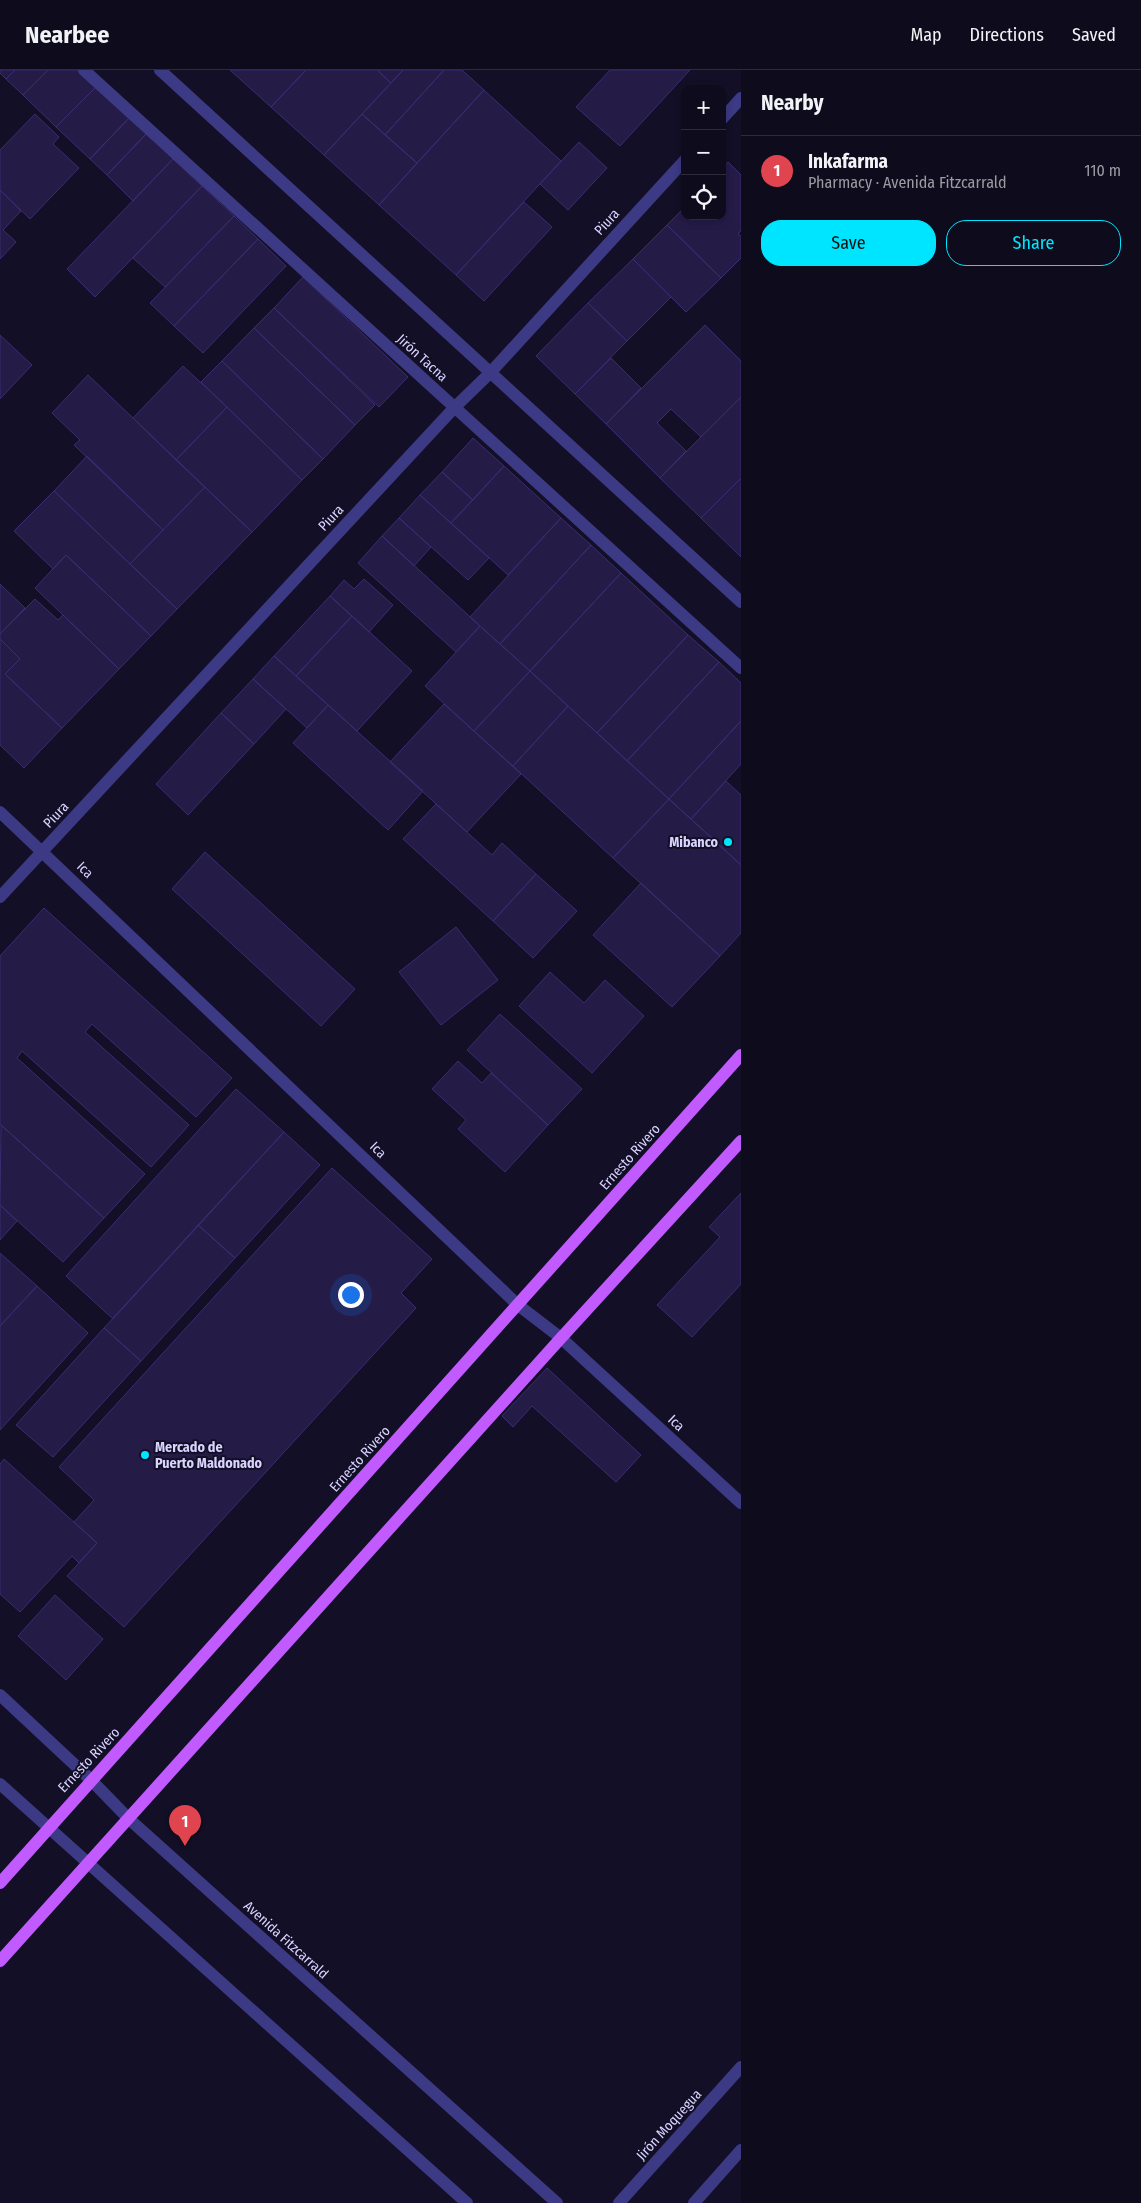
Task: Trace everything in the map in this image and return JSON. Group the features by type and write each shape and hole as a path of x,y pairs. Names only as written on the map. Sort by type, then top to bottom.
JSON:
{"main road":[{"name":"Ernesto Rivero","path":"0,1882 741,1055"},
{"path":"0,1961 87,1862 129,1819 561,1338 741,1142"}],"street":[{"name":"Jirón Tacna","path":"84,70 741,668"},
{"path":"160,70 741,602"},
{"path":"726,115 741,98"},
{"name":"Piura","path":"0,898 454,408 490,373 681,164"},
{"name":"Ica","path":"0,812 518,1305 561,1338 741,1503"},
{"name":"Avenida Fitzcarrald","path":"0,1695 92,1781 129,1819 557,2203"},
{"path":"0,1784 467,2203"},
{"name":"Jirón Moquegua","path":"619,2203 741,2067"},
{"path":"694,2203 741,2150"}],"building":[{"path":"0,70 15,70 6,79 0,73"},
{"path":"15,70 48,70 23,95 6,79"},
{"path":"48,70 80,70 97,86 56,127 23,95"},
{"path":"230,70 306,70 271,107"},
{"path":"306,70 377,70 391,83 324,155 271,107"},
{"path":"377,70 403,70 391,83"},
{"path":"403,70 444,70 385,135 362,114"},
{"path":"444,70 462,70 484,90 417,163 385,135"},
{"path":"610,70 690,70 620,146 576,107"},
{"path":"97,86 130,117 90,159 56,127"},
{"path":"484,90 561,161 456,275 379,205"},
{"path":"35,114 59,137 53,144 79,168 30,219 0,190 0,150"},
{"path":"362,114 417,163 379,205 324,155"},
{"path":"130,117 147,133 107,175 90,159"},
{"path":"147,133 173,159 133,201 107,175"},
{"path":"579,142 607,168 568,210 540,184"},
{"path":"173,159 202,186 95,297 67,269"},
{"path":"728,162 741,175 741,231 738,234 741,236 741,258 721,278 667,225 681,211 681,220 726,220 726,164"},
{"path":"202,186 234,216 165,287 133,258"},
{"path":"0,190 21,211 3,230 16,242 0,259"},
{"path":"524,202 552,227 484,301 456,275"},
{"path":"234,216 258,239 174,326 150,303"},
{"path":"667,225 721,278 686,312 633,259"},
{"path":"258,239 286,266 203,353 174,326"},
{"path":"633,259 671,297 627,341 588,303"},
{"path":"303,277 408,377 379,407 274,308"},
{"path":"588,303 627,341 575,394 536,356"},
{"path":"274,308 375,405 355,425 254,328"},
{"path":"705,325 741,361 741,397 701,437 671,409 657,423 686,451 660,478 606,424"},
{"path":"254,328 355,425 323,459 222,361"},
{"path":"0,335 32,365 0,399"},
{"path":"611,358 641,388 606,424 575,394"},
{"path":"222,361 323,459 302,480 201,382"},
{"path":"183,366 227,407 176,460 133,418"},
{"path":"88,375 205,487 163,530 74,445 80,440 52,413"},
{"path":"741,397 741,478 701,518 660,478"},
{"path":"227,407 302,480 252,532 176,460"},
{"path":"473,438 504,466 473,500 442,472"},
{"path":"87,456 163,530 130,564 54,491"},
{"path":"504,466 561,518 508,575 451,523"},
{"path":"442,472 473,500 451,523 420,495"},
{"path":"741,478 741,557 701,518"},
{"path":"205,487 252,532 177,609 130,564"},
{"path":"54,491 177,609 151,636 66,555 53,569 14,531"},
{"path":"420,495 489,558 468,580 399,518"},
{"path":"399,518 431,547 414,566 382,536"},
{"path":"561,518 591,545 500,644 470,617"},
{"path":"382,536 480,626 456,652 358,563"},
{"path":"591,545 621,573 530,671 500,644"},
{"path":"66,555 151,636 119,669 35,588"},
{"path":"621,573 688,635 597,733 530,671"},
{"path":"364,579 393,605 369,632 330,596 344,580 354,589"},
{"path":"0,584 25,608 0,634"},
{"path":"330,596 352,616 296,676 274,656"},
{"path":"35,599 58,620 63,615 119,669 62,728 5,674 20,659 0,639 0,634"},
{"path":"352,616 412,671 357,731 296,676"},
{"path":"480,626 530,671 474,731 425,686"},
{"path":"688,635 719,662 627,761 597,733"},
{"path":"0,639 20,659 5,674 62,728 24,768 0,745"},
{"path":"274,656 328,705 307,728 253,679"},
{"path":"719,662 741,683 741,721 669,799 627,761"},
{"path":"530,671 568,706 513,766 474,731"},
{"path":"253,679 286,709 254,744 221,713"},
{"path":"444,704 521,774 467,832 390,762"},
{"path":"328,705 423,791 388,830 293,743"},
{"path":"568,706 669,799 613,858 513,766"},
{"path":"221,713 254,744 188,815 156,784"},
{"path":"741,721 741,764 691,819 669,799"},
{"name":"Mibanco","path":"726,781 741,795 741,865 691,819"},
{"path":"669,799 741,865 741,933 720,956 613,858"},
{"path":"436,804 492,855 502,843 536,874 493,921 403,839"},
{"path":"205,852 355,989 321,1026 172,889"},
{"path":"536,874 577,911 533,958 493,921"},
{"path":"641,883 720,956 672,1007 593,935"},
{"path":"44,908 232,1078 196,1117 92,1024 85,1032 189,1125 151,1167 22,1051 17,1058 145,1174 104,1218 0,1124 0,956"},
{"path":"456,927 498,980 441,1025 399,972"},
{"path":"550,972 584,1003 605,980 644,1016 592,1073 519,1006"},
{"path":"500,1014 582,1089 548,1125 467,1050"},
{"path":"458,1061 482,1083 491,1073 548,1125 505,1172 458,1129 466,1120 432,1089"},
{"path":"236,1089 284,1132 113,1319 66,1276"},
{"path":"1,1125 104,1218 63,1262 0,1205"},
{"path":"284,1132 320,1165 235,1258 198,1225"},
{"path":"332,1168 432,1259 401,1293 416,1308 124,1627 67,1576 97,1543 74,1522 94,1500 59,1467"},
{"path":"741,1193 741,1284 692,1337 657,1305 720,1237 709,1227"},
{"path":"0,1205 17,1221 0,1240"},
{"path":"198,1225 235,1258 141,1361 104,1328"},
{"path":"0,1253 37,1286 0,1326"},
{"path":"37,1286 88,1333 0,1430 0,1326"},
{"path":"104,1328 141,1361 53,1457 16,1425"},
{"path":"547,1368 641,1455 616,1482 532,1406 513,1427 502,1416"},
{"path":"4,1459 97,1543 79,1563 72,1556 20,1612 0,1594 0,1464"},
{"path":"55,1595 103,1639 66,1680 18,1636"}],"place":[{"name":"Mibanco","path":"728,842"},
{"name":"Mercado de Puerto Maldonado","path":"145,1455"},
{"name":"Inkafarma","path":"185,1846"}]}
